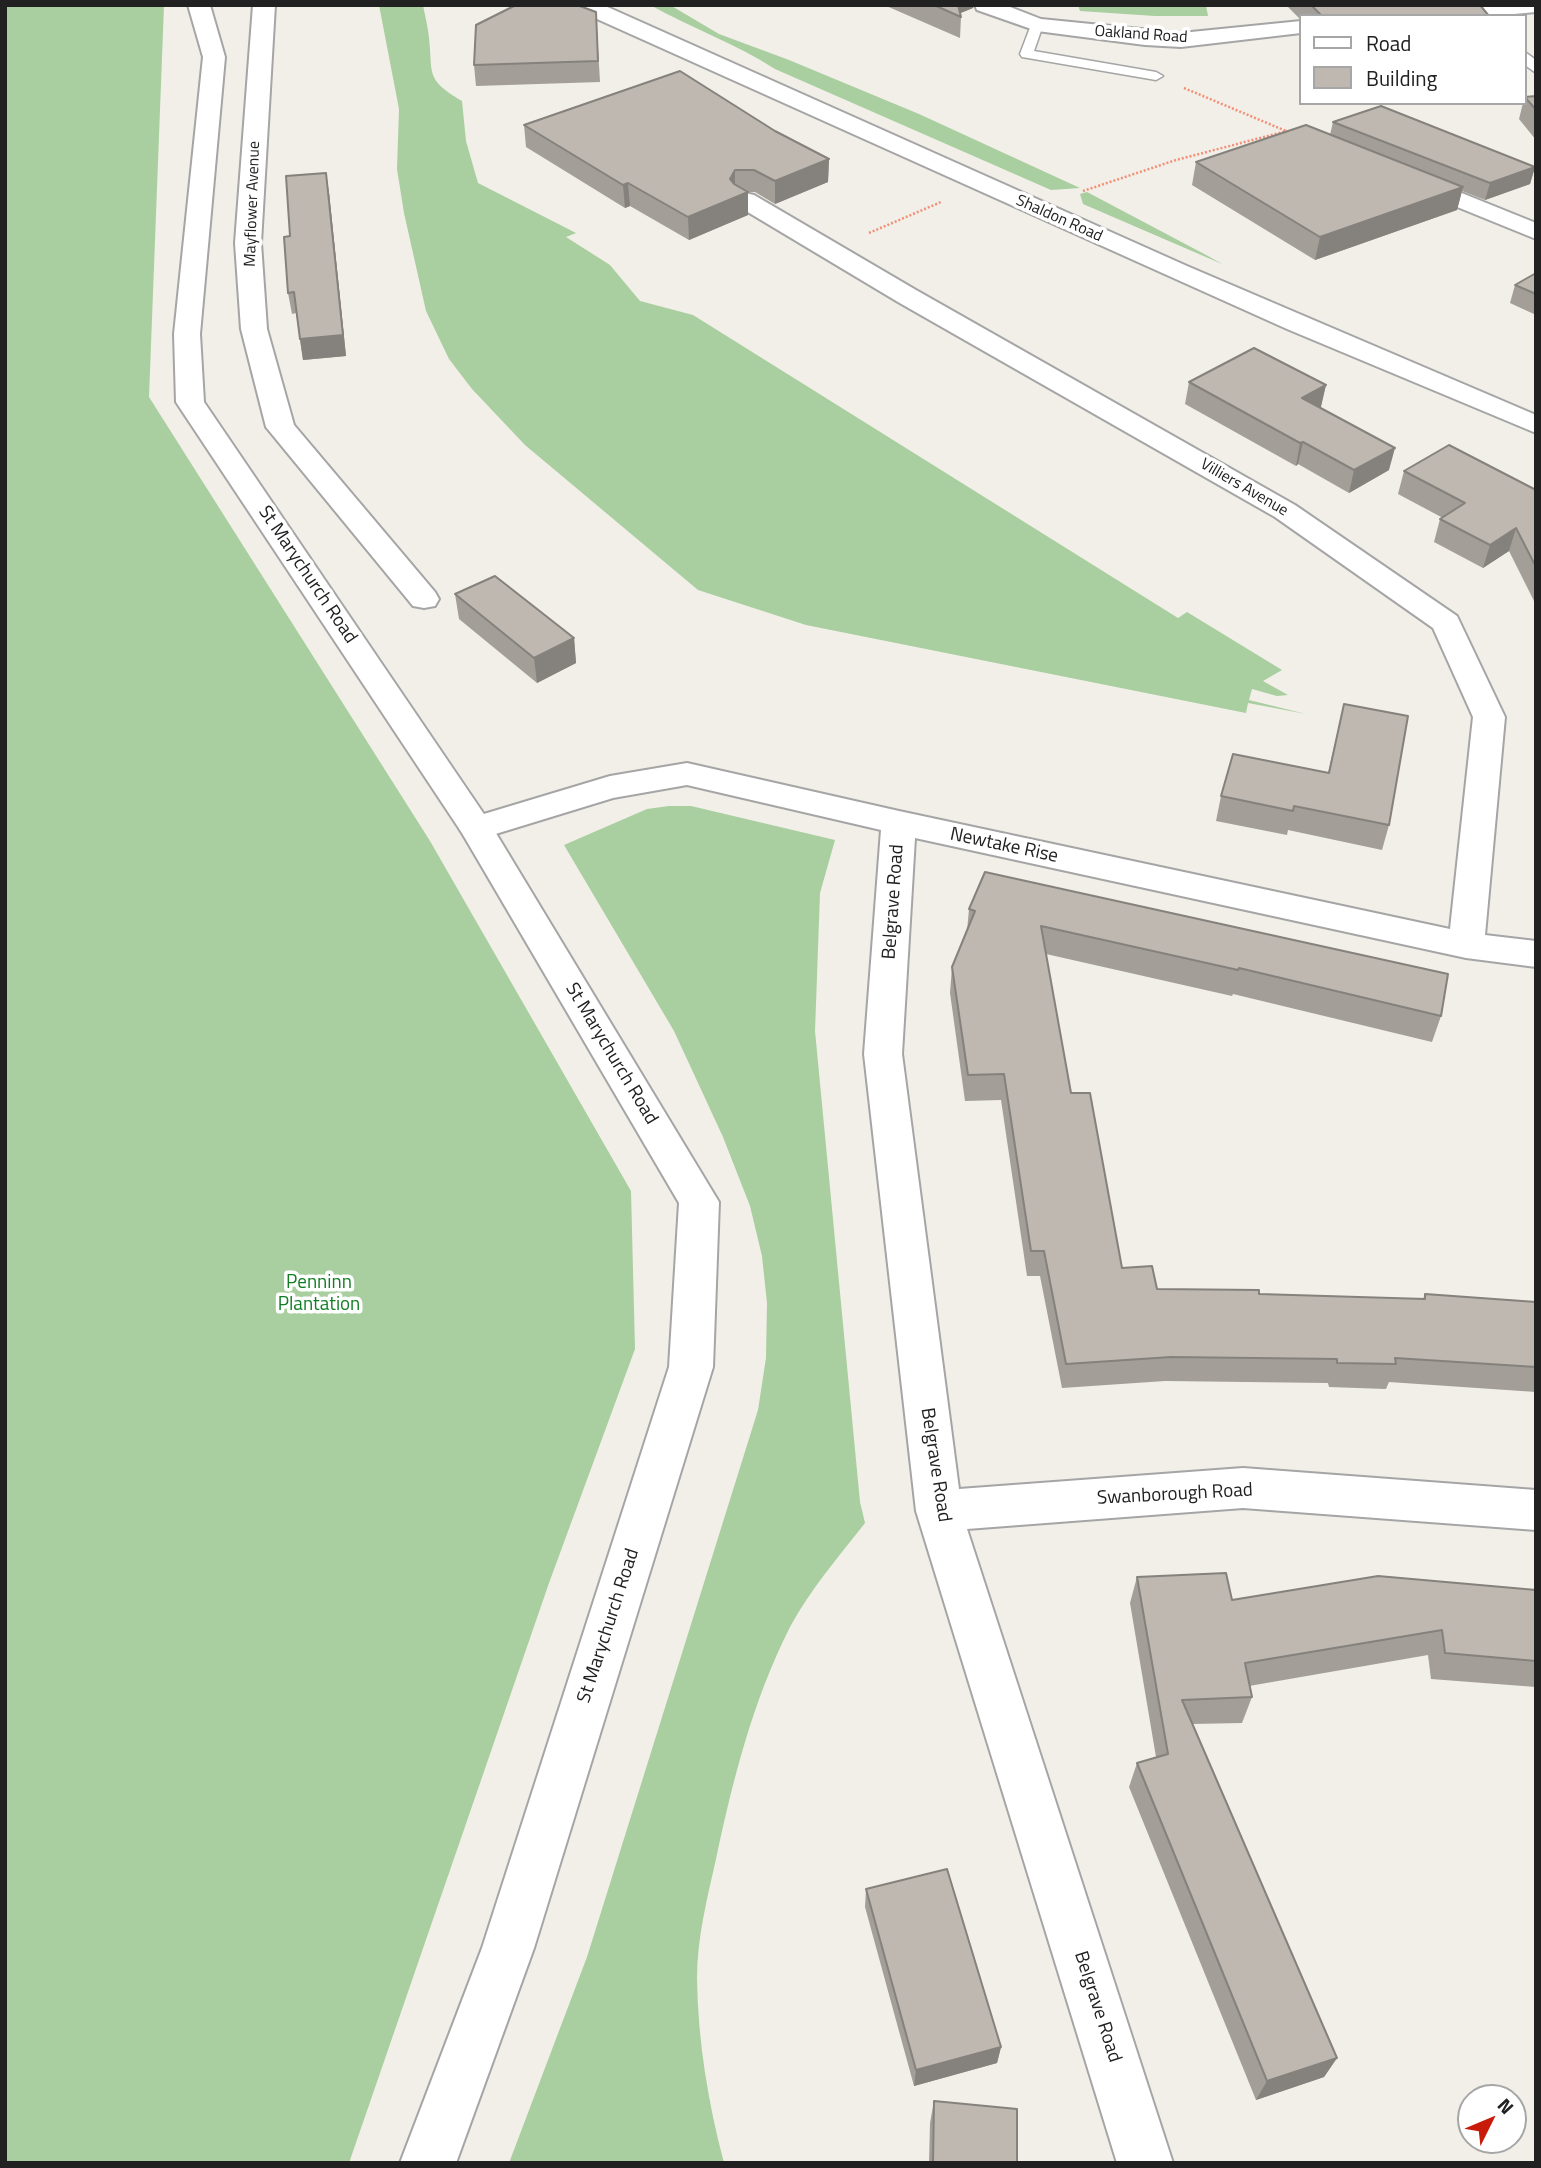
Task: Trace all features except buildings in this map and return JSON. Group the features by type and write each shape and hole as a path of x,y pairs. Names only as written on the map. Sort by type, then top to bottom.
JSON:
{"street":[{"name":"St Marychurch Road","path":"199,5 214,57 187,334 191,402 476,828 699,1202 691,1367 508,1948 428,2163"},
{"name":"Mayflower Avenue","path":"264,5 248,243 254,330 280,427 424,599"},
{"name":"Shaldon Road","path":"585,5 1418,377 1536,425"},
{"name":"Oakland Road","path":"985,5 1037,25 1181,40 1264,22 1300,27"},
{"path":"1447,14 1536,6"},
{"path":"1390,172 1536,232"},
{"name":"Villiers Avenue","path":"745,200 829,251 1285,511 1446,623 1489,717 1466,945"},
{"name":"Newtake Rise","path":"476,828 610,787 687,774 899,823 1466,945 1536,954"},
{"name":"Belgrave Road","path":"899,823 883,1054 939,1511 1144,2163"},
{"name":"Swanborough Road","path":"939,1511 1243,1488 1536,1510"}],"lane":[{"path":"1037,25 1027,54 1156,76"}],"path":[{"path":"1034,207 1176,160 1287,131 1156,76"},
{"path":"829,251 981,184"}],"green space":[{"name":"Penninn Plantation","path":"5,5 164,5 149,397 430,841 631,1191 635,1349 549,1583 349,2163 5,2163"},
{"path":"379,5 423,5 433,75 442,87 462,101 466,141 478,183 576,233 566,237 610,265 640,301 693,315 1178,618 1187,612 1282,670 1263,681 1288,695 1277,696 1252,689 1249,700 1306,714 1248,703 1246,713 806,625 698,590 525,445 472,389 449,359 426,311 404,213 397,169 399,109"},
{"path":"650,5 670,5 719,34 919,114 1080,188 1051,190 775,69"},
{"path":"1078,5 1206,5 1208,16 1080,11"},
{"path":"1087,192 1222,264 1083,204 1080,194"},
{"path":"691,806 835,840 820,893 815,1031 860,1502 865,1523 806,1600 790,1627 765,1683 746,1740 709,1889 699,1949 699,2026 713,2117 724,2163 509,2163 587,1957 758,1410 766,1358 767,1303 762,1256 750,1206 723,1137 674,1031 564,845 647,809"}]}
